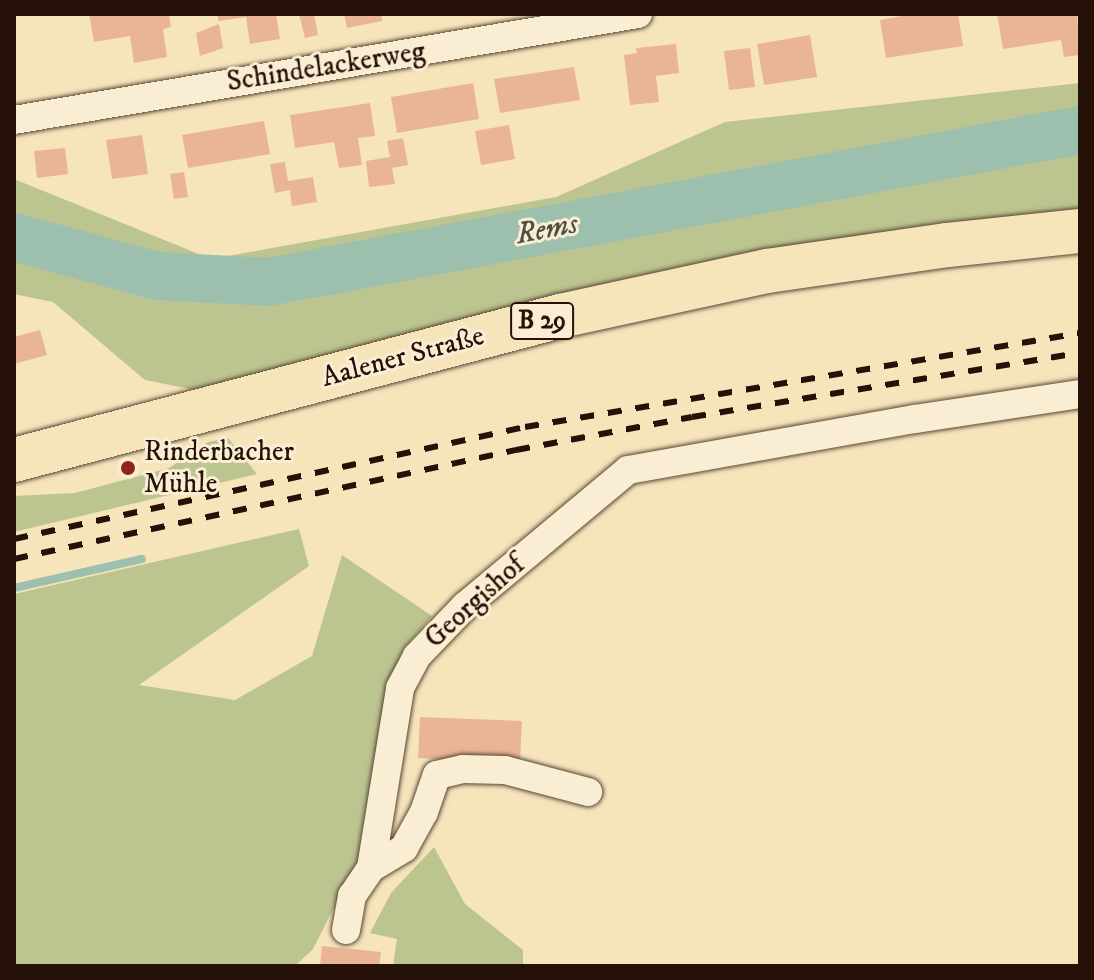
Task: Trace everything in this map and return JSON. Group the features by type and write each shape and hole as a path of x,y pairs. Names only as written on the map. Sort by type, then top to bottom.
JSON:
{"main road":[{"name":"Aalener Straße","path":"14,460 604,306 767,271 948,245 1080,231"}],"street":[{"name":"Schindelackerweg","path":"14,120 638,14"},
{"name":"Georgishof","path":"371,868 400,688 417,656 465,606 628,470 915,419 1080,394"},
{"name":"Georgishof","path":"346,930 352,896 371,868 404,848 424,812 437,775 463,769 505,770 588,792"}],"green space":[{"path":"1080,83 1080,211 200,391 145,380 53,302 14,294 14,179 211,259 556,197 725,122"},
{"path":"228,438 257,474 14,532 14,496 75,493 169,468 208,442"},
{"path":"299,529 309,566 139,685 235,700 312,656 342,555 432,616 404,648 390,683 361,854 313,949 295,966 14,966 14,594"},
{"path":"434,847 465,904 523,950 523,966 393,966 397,939 370,933 391,893"}],"building":[{"path":"89,14 169,14 171,27 163,29 167,57 134,63 130,36 94,42"},
{"path":"217,14 276,14 280,39 250,44 246,17 219,21"},
{"path":"299,14 314,14 318,35 305,38"},
{"path":"344,14 381,14 382,21 347,28"},
{"path":"913,14 958,14 963,46 886,58 880,20"},
{"path":"997,14 1077,14 1080,55 1064,57 1061,40 1003,49"},
{"path":"219,24 223,48 200,56 196,33"},
{"path":"810,35 817,77 764,85 757,44"},
{"path":"676,44 679,73 656,76 659,102 630,105 624,55 637,53 636,48"},
{"path":"750,48 755,87 729,90 724,51"},
{"path":"574,67 580,100 500,113 494,79"},
{"path":"473,83 479,119 397,133 391,97"},
{"path":"370,103 375,136 358,138 362,165 339,168 334,142 295,148 290,115"},
{"path":"264,121 270,154 188,168 182,135"},
{"path":"509,125 515,159 481,165 475,131"},
{"path":"142,135 148,174 112,179 106,140"},
{"path":"403,138 408,165 392,168 395,184 369,187 366,161 390,157 387,141"},
{"path":"65,148 68,174 37,178 34,151"},
{"path":"285,162 288,181 313,177 317,202 292,206 290,190 275,193 270,164"},
{"path":"184,172 188,197 174,199 170,174"},
{"path":"40,330 47,355 14,364 14,337"},
{"path":"420,717 522,721 520,762 418,758"},
{"path":"322,946 381,952 379,966 320,966"}],"waterway":[{"name":"Rems","path":"14,237 158,276 268,282 1080,130"},
{"path":"14,588 142,559"}],"railway":[{"path":"14,539 525,427 1080,333"},
{"path":"14,559 516,450 692,417 1080,353"}],"place":[{"name":"Rinderbacher Mühle","path":"128,468"}]}
